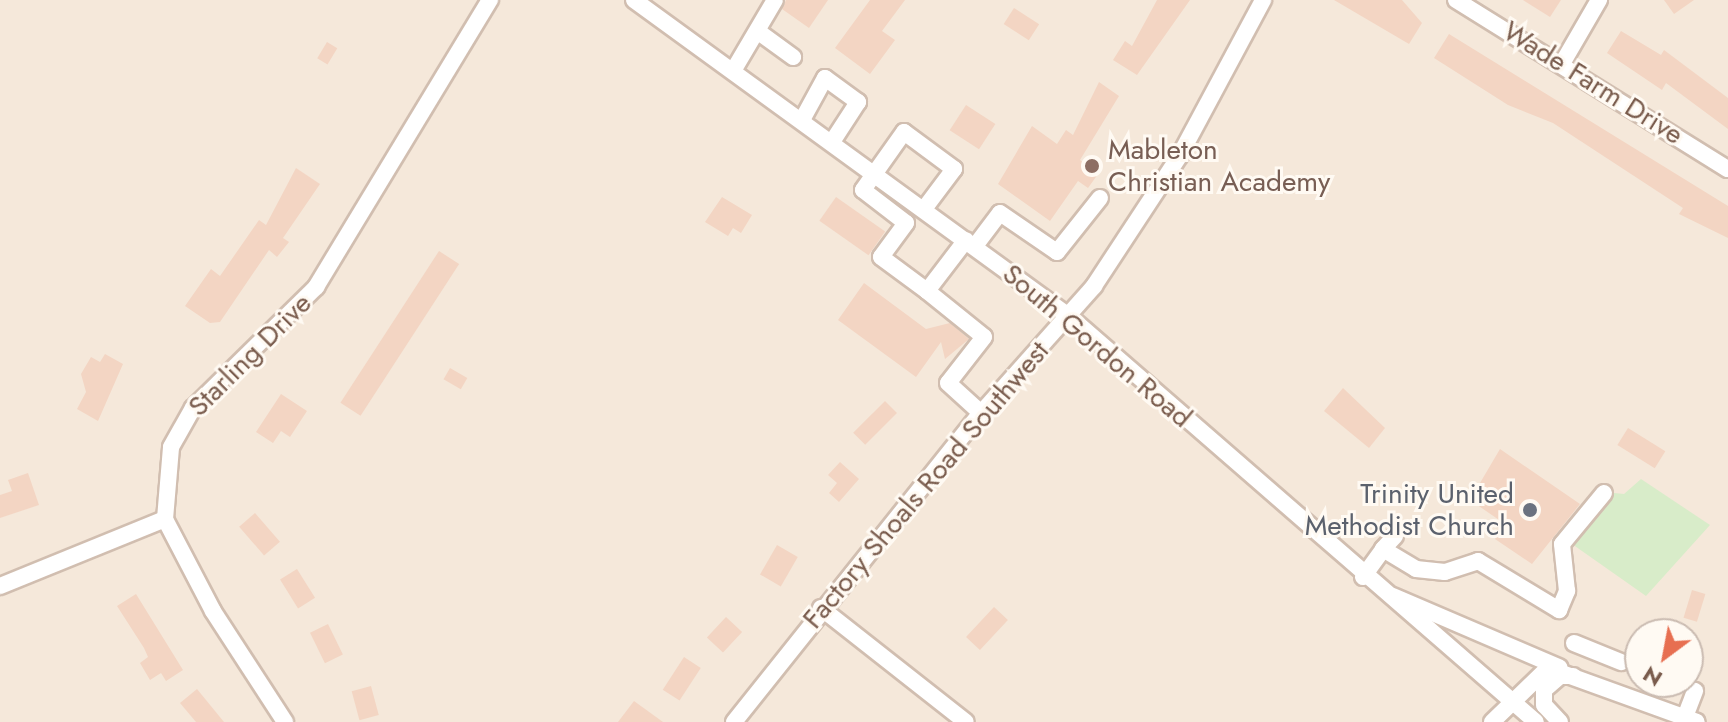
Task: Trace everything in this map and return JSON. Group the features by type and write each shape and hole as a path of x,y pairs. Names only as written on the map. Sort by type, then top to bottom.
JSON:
{"street":[{"name":"Starling Drive","path":"165,519 168,462 181,427 303,305 490,0"},
{"name":"South Gordon Road","path":"634,0 1070,317 1368,582 1536,722"},
{"path":"733,71 760,33 775,0"},
{"name":"Factory Shoals Road Southwest","path":"734,722 821,608 981,413 1070,317 1180,155 1263,0"},
{"name":"Wade Farm Drive","path":"1456,0 1563,62 1728,169"},
{"path":"1563,62 1599,0"},
{"path":"760,33 793,57"},
{"path":"802,120 825,78 858,102 832,142"},
{"path":"924,209 954,169 904,132 863,190 906,223 881,257 984,337 948,383 981,413"},
{"path":"927,291 1000,213 1057,252 1100,198"},
{"path":"1604,493 1562,544 1567,591 1559,610 1478,561 1445,572 1416,569 1389,542 1368,582 1579,676 1691,720 1694,698"},
{"path":"0,586 165,519 213,611 285,722"},
{"path":"821,608 966,722"},
{"path":"1574,643 1616,660 1603,686"},
{"path":"1492,722 1509,701 1548,668 1579,676"},
{"path":"1560,722 1544,705 1544,690 1560,676 1579,676"}],"shaded area":[{"path":"0,0 1728,0 1728,722 0,722"}],"green space":[{"path":"1641,479 1710,525 1646,596 1572,544 1614,493 1624,494"}],"building":[{"path":"786,0 828,0 809,28 782,9"},
{"path":"870,0 905,0 882,31 895,40 870,74 835,48"},
{"path":"1157,0 1190,0 1137,75 1113,60 1125,41 1132,46"},
{"path":"1334,0 1402,0 1422,23 1409,44"},
{"path":"1523,0 1561,0 1550,17"},
{"path":"1664,0 1694,0 1674,14"},
{"path":"1014,8 1039,24 1029,40 1004,24"},
{"path":"1621,31 1661,55 1664,50 1728,98 1728,129 1666,83 1662,90 1607,53"},
{"path":"1449,34 1728,206 1728,238 1679,214 1683,208 1553,123 1508,105 1434,58"},
{"path":"327,42 337,48 328,64 317,58"},
{"path":"1099,82 1119,96 1080,160 1098,174 1088,188 1078,181 1050,221 998,184 1032,126 1057,144 1066,130 1073,135"},
{"path":"966,105 995,124 979,149 950,130"},
{"path":"296,168 320,184 283,238 289,242 277,257 269,250 220,322 210,323 185,306 211,269 220,276 259,220 266,225"},
{"path":"722,197 752,215 741,233 733,228 728,236 705,222"},
{"path":"836,197 885,231 869,255 819,221"},
{"path":"439,251 459,264 361,416 340,403"},
{"path":"864,283 926,329 950,323 969,339 945,359 941,342 916,377 838,320"},
{"path":"105,354 123,364 98,421 77,409 86,392 81,374 91,357 100,362"},
{"path":"450,368 467,378 461,389 444,379"},
{"path":"1343,388 1385,428 1369,448 1324,411"},
{"path":"281,394 307,411 290,437 281,431 273,443 256,432"},
{"path":"885,401 897,413 865,445 853,433"},
{"path":"1628,428 1665,451 1655,468 1617,445"},
{"name":"Trinity United Methodist Church","path":"1500,449 1580,504 1532,564 1495,539 1505,524 1470,500"},
{"path":"840,462 859,479 839,502 829,493 837,483 828,475"},
{"path":"28,473 39,505 0,518 0,495 12,491 8,480"},
{"path":"255,513 280,542 264,555 239,527"},
{"path":"777,545 798,557 781,586 760,574"},
{"path":"297,569 315,598 298,608 280,580"},
{"path":"1692,590 1705,594 1698,618 1684,618"},
{"path":"136,594 183,670 166,681 161,673 150,680 140,663 148,657 144,648 117,606"},
{"path":"994,607 1008,620 980,650 966,637"},
{"path":"726,617 742,632 723,652 707,637"},
{"path":"328,624 343,655 325,663 310,633"},
{"path":"684,657 701,668 680,701 663,690"},
{"path":"371,686 379,715 359,720 352,691"},
{"path":"197,689 224,722 196,722 180,703"},
{"path":"634,701 663,722 618,722"}],"place":[{"name":"Mableton Christian Academy","path":"1092,166"},
{"name":"Trinity United Methodist Church","path":"1530,510"}]}
